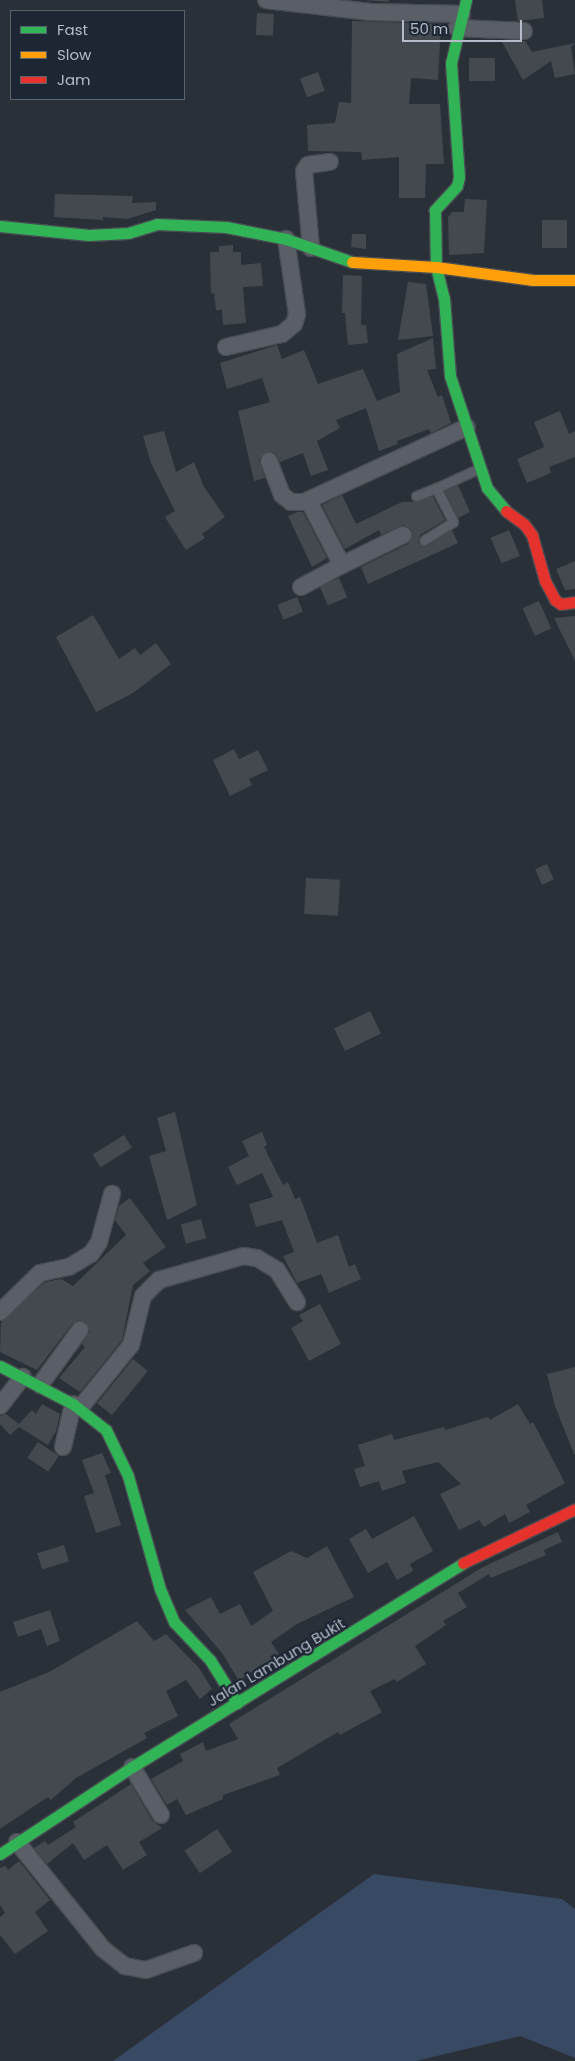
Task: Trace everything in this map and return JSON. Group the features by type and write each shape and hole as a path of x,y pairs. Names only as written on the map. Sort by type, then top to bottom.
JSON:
{"street":[{"path":"266,0 395,6 462,14 524,31"},
{"path":"462,14 450,63 459,177 457,186 435,210 436,268 444,298 450,376 480,468 492,498 524,524 532,535 549,592 561,604 575,602"},
{"path":"311,248 304,171 308,165 330,162"},
{"path":"0,226 89,235 128,233 157,224 190,224 286,239 353,262 436,268 500,277 575,280"},
{"path":"226,348 282,334 294,324 297,314 286,239"},
{"path":"270,461 282,495 290,502 308,500 466,427"},
{"path":"308,500 342,565"},
{"path":"301,587 403,535"},
{"path":"0,1312 40,1273 69,1267 90,1254 98,1242 112,1194"},
{"path":"63,1447 77,1406 131,1345 143,1296 158,1280 244,1256 269,1263 277,1270 297,1302"},
{"path":"40,1385 80,1330"},
{"path":"0,1366 40,1385 77,1406 106,1430 119,1454 160,1589 174,1622 210,1660 237,1703"},
{"path":"0,1406 23,1377"},
{"name":"Jalan Lambung Bukit","path":"0,1854 132,1767 476,1555 575,1509"},
{"path":"132,1767 161,1815"},
{"path":"17,1842 103,1949 125,1966 146,1970 194,1953"}],"lane":[{"path":"416,496 480,468"},
{"path":"424,540 453,522 436,488"}],"water":[{"path":"374,1874 562,1899 575,1909 575,2058 520,2036 416,2061 113,2061"}],"building":[{"path":"363,0 389,0 389,2"},
{"path":"515,0 542,0 544,18 518,21"},
{"path":"257,13 274,14 273,36 256,35"},
{"path":"352,21 441,24 438,80 411,78 409,104 440,104 444,164 426,164 425,198 399,198 399,157 362,160 361,152 308,151 307,125 335,123 339,102 351,103"},
{"path":"501,40 525,41 532,52 575,43 571,47 575,74 555,78 551,61 523,80"},
{"path":"469,58 495,58 495,81 469,81"},
{"path":"318,72 325,91 307,97 300,78"},
{"path":"55,194 133,196 132,203 156,202 156,210 127,219 103,217 103,220 54,217"},
{"path":"465,199 487,200 484,253 449,255 448,217 452,212 464,212"},
{"path":"542,220 567,220 567,248 542,248"},
{"path":"352,234 366,234 366,249 351,247"},
{"path":"233,245 233,252 241,252 241,265 261,263 263,286 243,287 246,323 223,325 222,310 216,310 214,293 211,294 210,252 219,252 219,246"},
{"path":"343,275 362,276 361,325 366,325 368,343 348,345 345,313 342,313"},
{"path":"408,282 426,284 433,336 398,340"},
{"path":"433,338 436,369 427,370 438,397 442,395 451,423 431,433 429,429 397,441 398,444 379,451 366,408 336,420 340,428 317,441 328,470 311,476 303,453 280,462 275,453 266,452 259,460 265,478 254,481 238,411 270,402 262,378 227,389 220,363 277,345 282,359 304,350 318,384 363,369 377,401 400,392 397,354"},
{"path":"560,411 569,434 575,431 575,457 549,467 551,473 527,483 517,459 544,447 534,422"},
{"path":"164,431 176,472 194,462 204,487 225,517 202,534 205,538 186,550 165,517 175,511 151,463 143,436"},
{"path":"458,485 470,512 458,518 444,491"},
{"path":"342,495 356,524 402,502 418,502 433,496 445,520 420,535 418,543 427,546 452,530 458,543 368,584 361,567 408,544 412,531 403,525 381,535 379,530 345,549 322,505"},
{"path":"297,512 303,512 327,558 312,567 288,516"},
{"path":"509,530 520,556 502,564 491,538"},
{"path":"575,561 575,589 565,590 556,569"},
{"path":"339,578 347,597 328,606 320,586"},
{"path":"297,597 303,612 284,620 278,605"},
{"path":"539,601 551,628 535,636 523,608"},
{"path":"93,615 119,659 135,648 140,655 156,643 171,664 133,693 96,712 56,637"},
{"path":"575,616 575,661 554,618"},
{"path":"234,749 239,759 258,750 268,770 249,779 252,785 230,796 213,760"},
{"path":"547,864 554,880 542,885 535,869"},
{"path":"306,878 340,880 338,916 304,914"},
{"path":"370,1011 381,1033 345,1051 334,1029"},
{"path":"175,1112 197,1205 167,1220 149,1156 166,1151 157,1118"},
{"path":"262,1132 267,1145 264,1147 283,1185 288,1182 295,1199 300,1197 317,1243 338,1235 349,1267 355,1264 361,1279 329,1293 321,1274 297,1283 283,1256 294,1252 282,1220 256,1227 249,1204 273,1197 262,1173 237,1185 228,1167 249,1156 242,1141"},
{"path":"124,1135 132,1148 101,1167 93,1155"},
{"path":"130,1198 166,1247 143,1263 150,1271 133,1285 122,1340 80,1392 59,1378 85,1347 82,1344 90,1331 85,1322 72,1324 37,1370 0,1352 1,1322 45,1282 61,1279 73,1286 126,1235 115,1220 119,1206"},
{"path":"201,1219 206,1238 186,1244 181,1224"},
{"path":"320,1304 341,1344 309,1361 291,1328 303,1321 299,1315"},
{"path":"133,1359 148,1371 112,1415 97,1403"},
{"path":"575,1367 574,1454 555,1406 547,1374"},
{"path":"42,1404 60,1414 56,1431 48,1445 19,1427 10,1435 0,1424 0,1416 6,1414 19,1424 32,1410 36,1414"},
{"path":"518,1404 530,1424 533,1422 565,1483 526,1505 530,1512 509,1523 505,1514 484,1527 479,1520 459,1530 440,1494 461,1484 438,1462 402,1471 406,1483 382,1491 379,1481 360,1487 354,1469 365,1466 358,1445 392,1434 394,1440 444,1427 445,1430 488,1417 490,1420"},
{"path":"38,1442 59,1456 48,1472 27,1458"},
{"path":"102,1453 111,1473 105,1475 121,1525 96,1533 84,1496 94,1493 82,1460"},
{"path":"414,1516 433,1551 410,1564 413,1571 397,1580 387,1562 368,1573 349,1539 366,1529 372,1539"},
{"path":"558,1532 562,1542 544,1550 546,1555 491,1578 489,1574 458,1593 467,1607 443,1621 446,1625 415,1646 426,1664 397,1682 395,1679 370,1691 382,1712 340,1735 338,1732 277,1768 280,1775 223,1795 223,1799 186,1815 177,1799 167,1805 151,1779 183,1761 180,1754 203,1742 206,1751 238,1739 229,1724 483,1567"},
{"path":"64,1545 69,1561 42,1569 37,1553"},
{"path":"327,1546 354,1597 297,1624 271,1642 279,1654 276,1656 280,1661 270,1667 266,1662 239,1681 222,1653 185,1610 211,1597 220,1614 240,1604 251,1626 273,1611 253,1572 291,1551 307,1558"},
{"path":"50,1610 60,1641 47,1646 41,1629 18,1637 13,1622"},
{"path":"137,1621 154,1641 166,1634 199,1668 212,1689 200,1699 186,1680 166,1691 178,1716 144,1733 147,1738 76,1778 51,1800 48,1797 0,1829 0,1692 49,1672"},
{"path":"131,1784 152,1820 162,1828 139,1842 147,1855 123,1870 107,1845 84,1860 73,1843 47,1864 34,1848 45,1841 48,1845 76,1827 73,1822"},
{"path":"217,1829 232,1851 200,1873 185,1851"},
{"path":"19,1861 50,1900 35,1912 48,1931 15,1954 0,1935 0,1917 5,1913 0,1905 0,1868 5,1866 8,1870"}],"traffic: fast":[{"path":"466,0 451,63 459,177 457,186 435,210 436,267 444,298 450,376 487,488 506,511"},
{"path":"0,226 89,235 128,233 157,224 226,227 286,239 352,262"},
{"path":"0,1366 73,1404 106,1430 128,1476 160,1589 174,1622 210,1660 237,1703"},
{"path":"0,1854 132,1767 463,1563"}],"traffic: slow":[{"path":"352,262 436,267 533,280 575,280"}],"traffic: jam":[{"path":"506,511 524,524 532,535 545,581 555,600 561,604 575,602"},
{"path":"463,1563 575,1509"}]}
